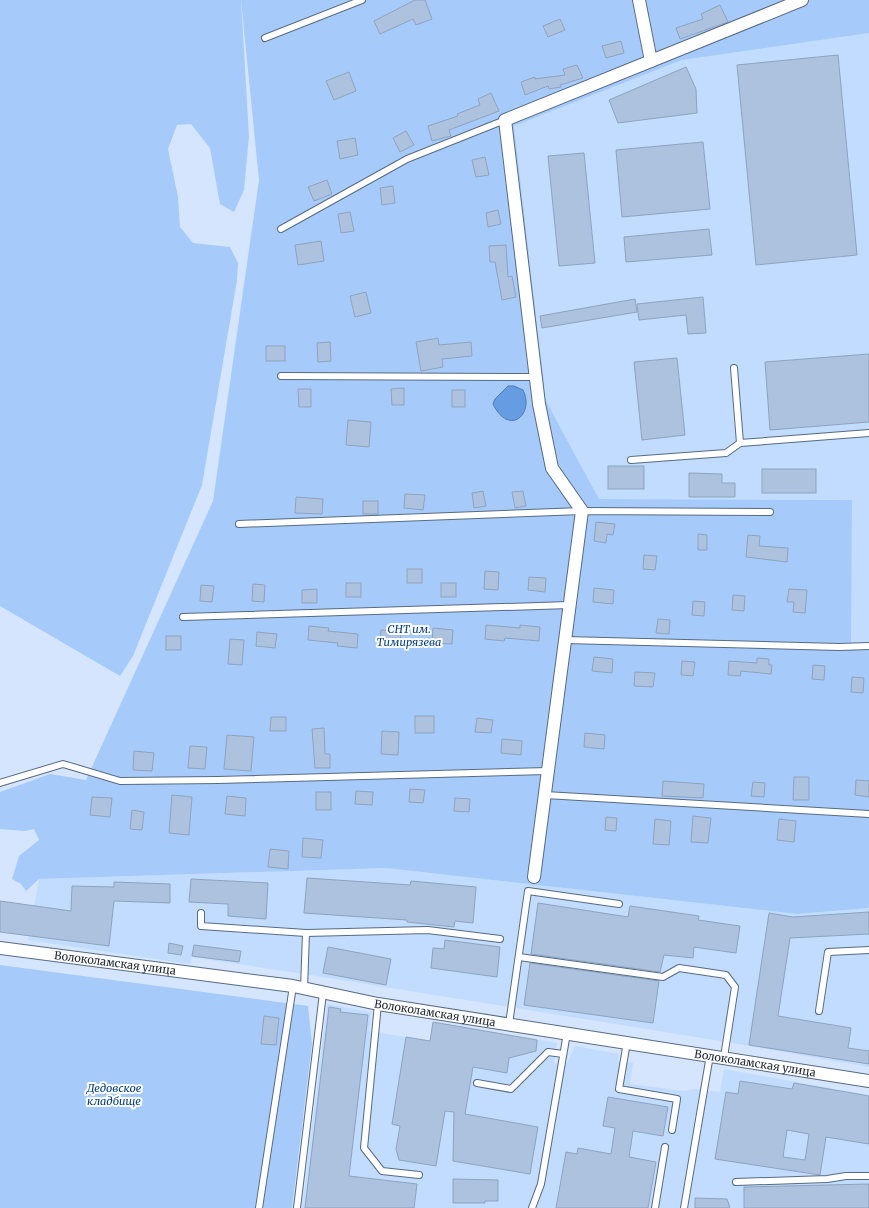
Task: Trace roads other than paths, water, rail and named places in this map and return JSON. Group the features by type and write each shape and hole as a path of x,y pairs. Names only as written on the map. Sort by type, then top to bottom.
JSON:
{"street":[{"path":"639,0 651,61"},
{"path":"534,877 582,511 552,468 539,404 505,120 802,0"},
{"name":"Волоколамская улица","path":"0,948 298,988 378,1004 724,1057 869,1081"}],"lane":[{"path":"265,38 362,0"},
{"path":"281,229 407,159 505,120"},
{"path":"734,368 740,443"},
{"path":"281,376 536,377"},
{"path":"631,460 726,453 740,443 869,433"},
{"path":"239,524 582,511 770,512"},
{"path":"183,617 570,605"},
{"path":"565,640 839,647 869,646"},
{"path":"0,783 63,764 120,781 218,780 548,771"},
{"path":"545,795 869,814"},
{"path":"509,1024 528,891 619,904"},
{"path":"201,913 201,926 306,933 428,930 500,939"},
{"path":"260,1208 306,933"},
{"path":"819,1011 828,952 869,950"},
{"path":"519,957 663,978 679,968 726,975 735,987 724,1057"},
{"path":"297,1208 323,994"},
{"path":"378,1004 364,1148 382,1171 419,1175"},
{"path":"532,1208 541,1184 566,1033"},
{"path":"627,1042 619,1089 677,1099 672,1130"},
{"path":"477,1083 511,1088 548,1052 563,1054"},
{"path":"684,1208 710,1055"},
{"path":"655,1208 665,1147"},
{"path":"736,1182 827,1180 846,1176 869,1176"}],"park label":[{"name":"СНТ им. Тимирязева","path":"409,635"},
{"name":"Дедовское кладбище","path":"114,1094"}]}
